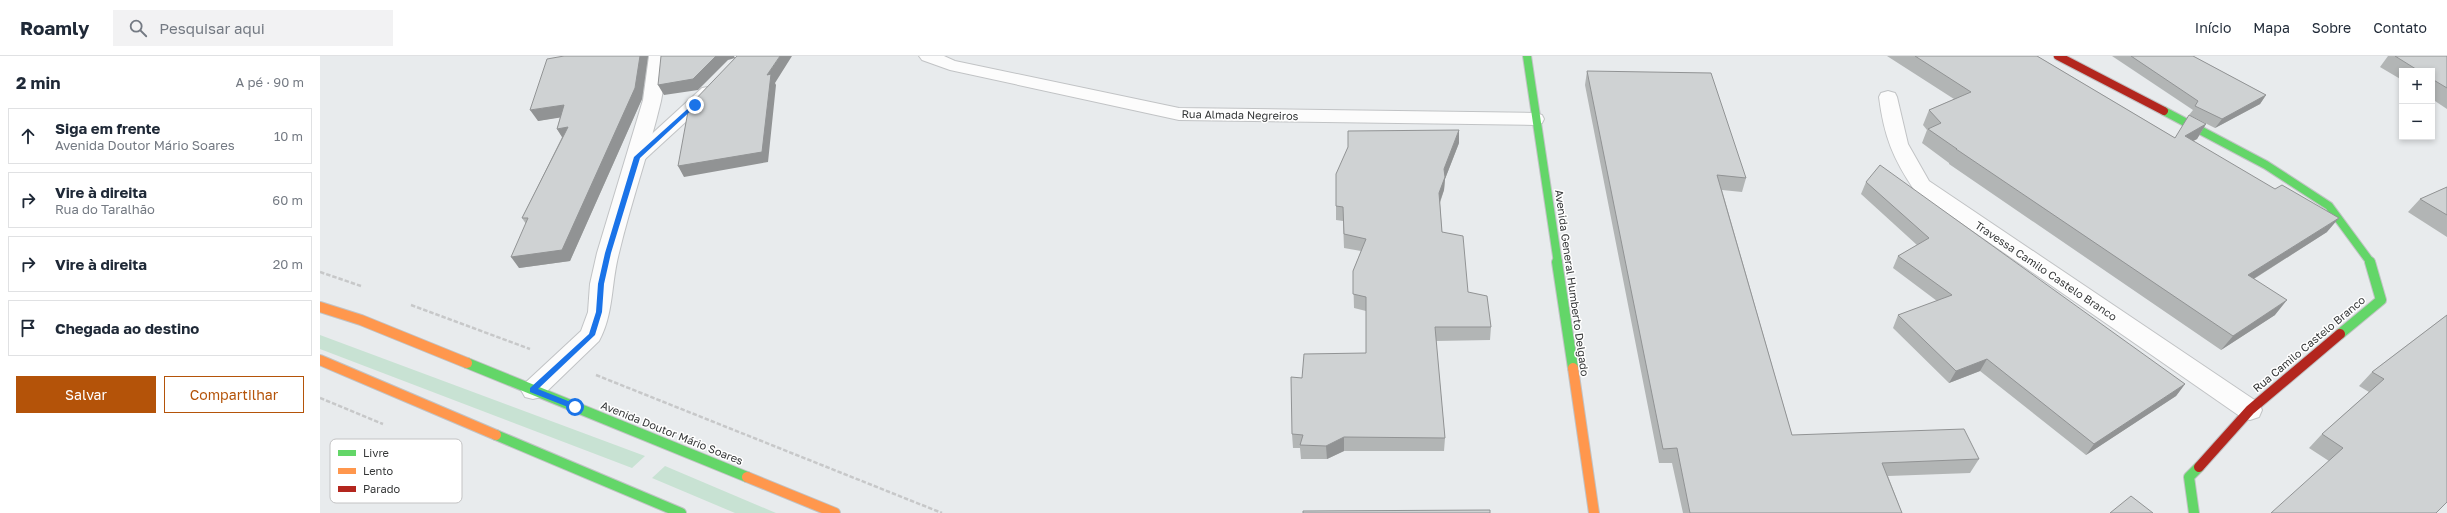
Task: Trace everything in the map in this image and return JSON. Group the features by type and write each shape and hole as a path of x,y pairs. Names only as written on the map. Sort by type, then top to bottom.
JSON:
{"street":[{"path":"533,390 592,335 599,312 601,284 608,253 637,157 652,100 658,56"},
{"name":"Rua Almada Negreiros","path":"928,56 950,65 1179,114 1535,119"},
{"name":"Avenida General Humberto Delgado","path":"1527,56 1535,119 1594,513"},
{"name":"Rua Camilo Castelo Branco","path":"2058,56 2266,165 2329,206 2371,263 2381,300 2250,410 2189,477 2194,513"},
{"name":"Travessa Camilo Castelo Branco","path":"1888,97 1892,129 1899,151 1922,186 2250,410"},
{"name":"Avenida Doutor Mário Soares","path":"320,307 361,320 835,513"},
{"path":"320,360 672,511"}],"lane":[{"path":"637,157 720,80"}],"path":[{"path":"320,272 365,288"},
{"path":"409,304 532,350"},
{"path":"590,373 942,513"}],"green space":[{"path":"320,335 645,456 632,468 320,349"},
{"path":"665,466 776,513 735,513 652,478"}],"building":[{"path":"564,56 640,56 635,88 562,250 511,257 528,218 522,218 568,127 557,129 564,105 530,110 547,59"},
{"path":"661,56 716,56 693,79 658,85"},
{"path":"737,56 780,56 767,75 771,74 762,152 678,166 689,106"},
{"path":"1915,56 2037,56 2175,138 2189,115 2206,124 2185,136 2275,189 2282,185 2339,218 2248,275 2287,300 2233,336 1928,129 1941,123 1929,110 1971,92"},
{"path":"2131,56 2193,56 2266,95 2222,119 2195,106 2198,101"},
{"path":"2395,56 2447,56 2447,88 2435,81 2435,68 2414,68"},
{"path":"1587,71 1711,73 1746,178 1717,175 1792,435 1964,429 1979,459 1882,463 1902,513 1690,513 1677,448 1663,449"},
{"path":"1459,130 1444,169 1445,177 1439,193 1442,232 1463,236 1468,292 1487,296 1491,327 1435,327 1445,438 1344,437 1326,446 1300,445 1303,435 1292,434 1291,377 1302,378 1304,354 1366,353 1366,297 1353,294 1353,271 1366,239 1344,234 1343,207 1336,206 1336,174 1348,147 1348,131"},
{"path":"1880,165 2185,384 2094,444 1987,359 1956,371 1898,315 1952,295 1898,256 1929,238 1866,182"},
{"path":"2447,187 2447,215 2420,199"},
{"path":"2447,315 2447,502 2436,513 2271,513 2343,448 2322,434 2384,379 2372,372"},
{"path":"2131,496 2153,513 2110,513"},
{"path":"1490,510 1490,513 1303,513 1303,511"}],"traffic: fast":[{"path":"1527,56 1573,368"},
{"path":"2164,111 2266,165 2329,206 2371,263 2381,300 2340,334"},
{"path":"467,363 747,477"},
{"path":"496,435 681,513"},
{"path":"2194,513 2189,477 2199,467"}],"traffic: slow":[{"path":"320,307 361,320 467,363"},
{"path":"320,360 496,435"},
{"path":"1573,368 1594,513"},
{"path":"747,477 835,513"}],"traffic: jam":[{"path":"2058,56 2164,111"},
{"path":"2199,467 2250,410 2340,334"}],"route":[{"path":"575,407 533,390 592,335 599,312 601,284 608,253 637,157 695,105"}]}
